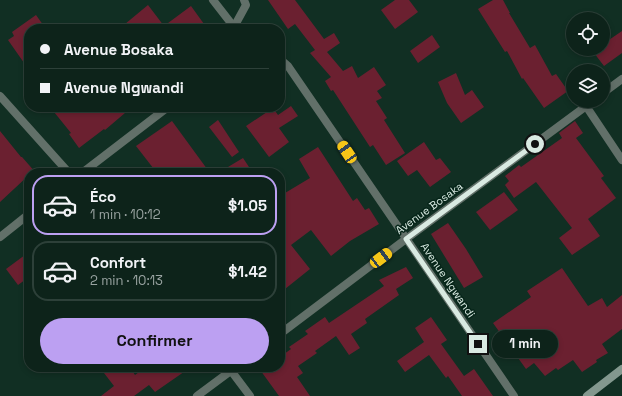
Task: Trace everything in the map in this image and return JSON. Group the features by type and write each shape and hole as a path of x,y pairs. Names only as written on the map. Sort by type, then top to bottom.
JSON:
{"street":[{"path":"213,0 233,24"},
{"path":"238,24 246,5 244,0"},
{"name":"Avenue Ngwandi","path":"285,63 514,396"},
{"path":"610,88 622,79"},
{"path":"0,96 65,168"},
{"name":"Avenue Bosaka","path":"285,330 585,108"},
{"path":"592,108 622,160"},
{"path":"89,168 161,112"},
{"path":"0,237 24,218"},
{"path":"587,396 622,369"},
{"path":"197,396 227,372"},
{"path":"235,372 250,396"}],"building":[{"path":"268,0 295,0 324,39 334,33 340,43 327,52 343,71 352,66 358,78 374,67 386,85 377,91 382,98 376,101 387,118 384,120 405,153 386,165 373,145 370,147 333,90 331,91 325,81 331,77 310,53 315,50 295,24 288,29"},
{"path":"395,0 409,0 418,12 395,29 381,10"},
{"path":"493,0 503,0 530,48 535,45 552,76 556,74 566,88 566,92 544,108 523,78 522,79 507,51 505,52 478,9"},
{"path":"148,5 162,24 125,24"},
{"path":"191,6 204,24 167,24"},
{"path":"36,15 42,24 24,24 24,63 8,40 14,36 12,32"},
{"path":"622,31 622,53 607,64 602,64 596,56 610,56 610,39"},
{"path":"432,35 440,47 418,63 410,51"},
{"path":"456,73 465,95 472,90 484,107 461,123 447,103 438,82"},
{"path":"291,106 298,116 279,128 289,142 269,157 246,126 267,112 276,112 278,115 285,112 285,110"},
{"path":"54,112 126,112 105,130 104,129 79,148 69,134 71,133"},
{"path":"218,120 239,152 232,157 209,127"},
{"path":"172,121 206,168 153,168 136,146"},
{"path":"575,121 583,133 576,138 604,176 601,178 616,198 588,219 600,236 572,255 559,238 572,228 536,182 514,198 505,185 509,181 505,176 519,165 521,167 562,138 559,133"},
{"path":"0,131 32,168 24,168 24,180 0,202"},
{"path":"424,142 436,160 440,158 451,172 430,187 417,170 408,176 397,161"},
{"path":"318,147 353,201 357,198 365,210 369,208 379,224 350,241 331,256 311,230 291,245 310,269 285,289 285,193 310,178 299,159"},
{"path":"243,158 250,168 226,168"},
{"path":"504,192 518,210 490,230 476,212"},
{"path":"448,223 483,277 464,288 431,234"},
{"path":"24,256 24,281 18,285 6,269"},
{"path":"406,267 413,278 396,289 399,295 365,319 367,323 351,334 360,348 349,355 336,336 315,351 317,353 298,366 303,373 297,377 310,396 279,396 262,372 285,372 285,353 291,349 289,347 308,334 305,331 325,317 329,323 384,286 379,280"},
{"path":"562,268 588,306 602,298 607,307 622,295 622,329 602,344 608,353 596,360 597,362 582,372 573,360 558,370 556,368 545,376 534,363 526,369 493,323 531,297 527,291"},
{"path":"431,317 447,340 441,344 464,376 474,369 493,396 462,396 448,376 446,378 429,355 405,372 397,361 424,342 415,328"},
{"path":"133,372 135,375 139,372 184,372 155,392 149,385 134,396 101,396 114,386 104,373"}],"route":[{"path":"478,344 406,239 535,144"}]}
